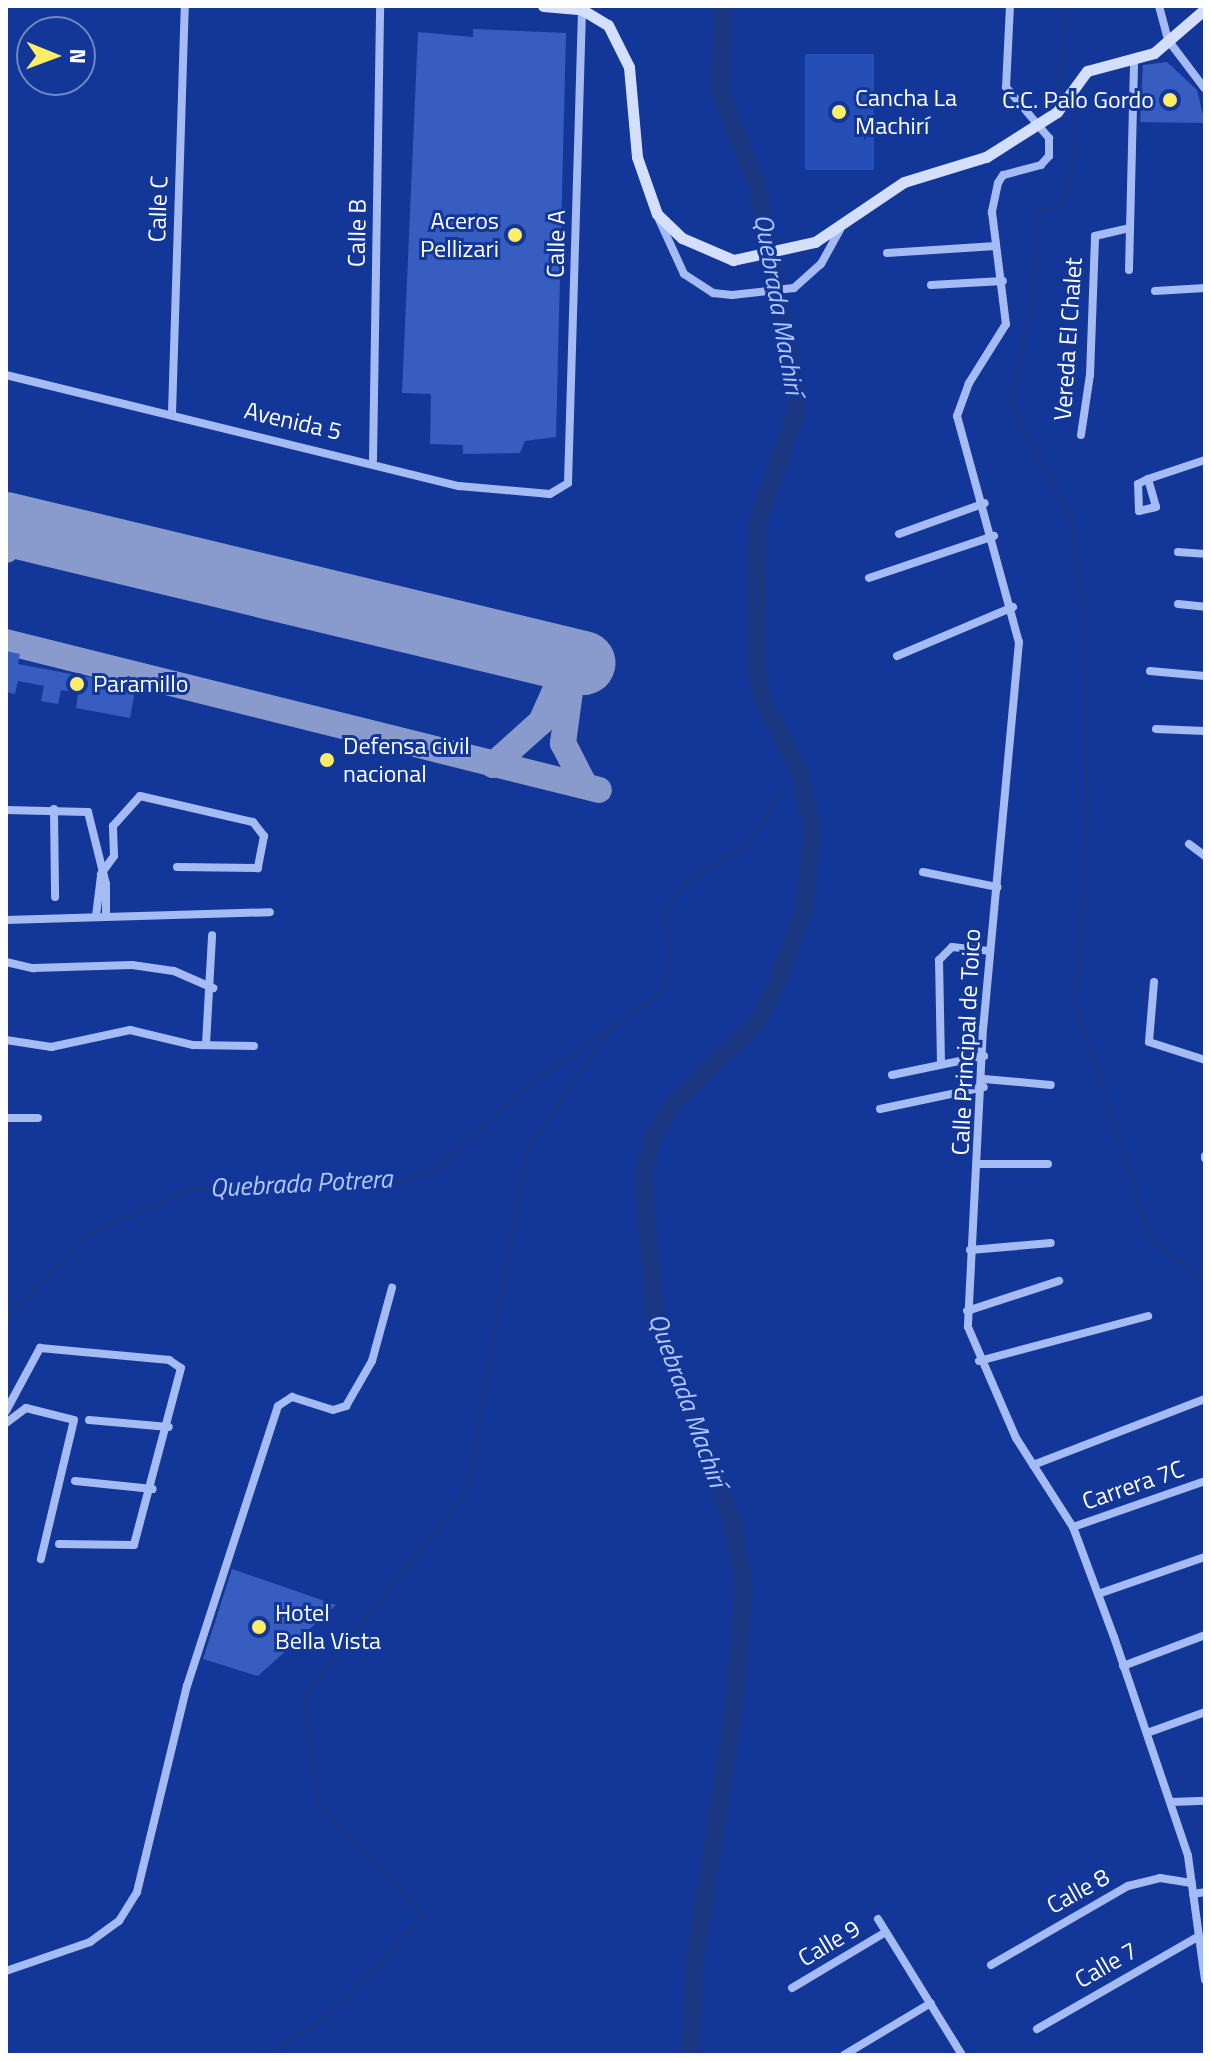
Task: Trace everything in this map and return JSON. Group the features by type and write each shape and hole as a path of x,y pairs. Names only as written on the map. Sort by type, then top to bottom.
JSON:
{"main road":[{"path":"543,6 582,7 608,25 629,67 637,157 657,214 682,238 733,260 789,250 840,230 904,182 975,162 1057,112 1087,71 1113,59 1134,60 1168,40 1205,9"}],"street":[{"name":"Calle C","path":"172,413 185,6"},
{"name":"Calle B","path":"373,460 380,6"},
{"path":"1010,6 1006,87 1037,122"},
{"path":"1159,6 1168,40 1205,89"},
{"name":"Calle A","path":"568,483 582,7"},
{"path":"1129,270 1134,60"},
{"name":"Calle Principal de Toico","path":"1037,122 1049,138 1049,156 1041,165 1003,175 992,212 1006,324 969,383 957,416 1013,607 1019,673 989,951 984,1083 967,1311 979,1361 1033,1465 1073,1527 1098,1594 1171,1802 1192,1883 1196,1938 1205,1980"},
{"path":"657,214 673,260 698,286 755,294 794,288 821,264 840,230"},
{"name":"Vereda El Chalet","path":"1081,435 1090,375 1095,236 1130,228"},
{"path":"887,253 996,246"},
{"path":"931,285 1003,281"},
{"path":"1155,291 1205,288"},
{"name":"Avenida 5","path":"6,375 373,460 459,486 517,494 550,494 568,483"},
{"path":"1148,479 1205,460"},
{"path":"899,534 985,503"},
{"path":"869,578 994,536"},
{"path":"1178,552 1205,554"},
{"path":"1178,604 1205,607"},
{"path":"897,656 1013,607"},
{"path":"1150,671 1205,676"},
{"path":"1156,729 1205,731"},
{"path":"91,916 101,875 114,856 113,826 140,796 253,822 264,836 258,868 177,867"},
{"path":"54,809 55,897"},
{"path":"6,810 88,812 106,915"},
{"path":"1189,844 1205,856"},
{"path":"923,872 997,887"},
{"path":"6,917 270,912"},
{"path":"206,1044 213,988 212,935"},
{"path":"941,1063 939,960 952,947 989,951"},
{"path":"6,962 33,968 132,965 174,971 213,988"},
{"path":"1154,982 1149,1042 1205,1060"},
{"path":"6,1040 51,1047 130,1030 206,1044 254,1046"},
{"path":"892,1075 984,1056"},
{"path":"880,1109 984,1083 1051,1085"},
{"path":"6,1118 38,1118"},
{"path":"979,1164 1048,1164"},
{"path":"970,1250 1051,1243"},
{"path":"967,1311 1059,1281"},
{"path":"6,1971 90,1942 119,1921 137,1892 187,1686 278,1406 292,1397 333,1410 346,1406 372,1361 392,1288"},
{"path":"979,1361 1148,1316"},
{"path":"6,1411 37,1350 52,1347 175,1362 182,1375 153,1489 130,1549 59,1544"},
{"path":"1033,1465 1205,1399"},
{"path":"6,1423 26,1408 74,1420 41,1559"},
{"path":"89,1420 169,1427"},
{"path":"75,1481 153,1489"},
{"name":"Carrera 7C","path":"1073,1527 1205,1481"},
{"path":"1098,1594 1205,1557"},
{"path":"1123,1666 1205,1635"},
{"path":"1147,1733 1205,1712"},
{"path":"1171,1802 1205,1801"},
{"name":"Calle 8","path":"991,1965 1128,1886 1160,1878 1192,1883"},
{"path":"1193,1894 1205,1892"},
{"path":"878,1919 962,2055"},
{"name":"Calle 9","path":"792,1988 886,1932"},
{"name":"Calle 7","path":"1037,2029 1196,1938"},
{"path":"844,2055 931,2003"}],"shaded area":[{"name":"Cancha La Machirí","path":"805,54 874,54 874,170 805,170"}],"building":[{"name":"Aceros Pellizari","path":"473,29 566,33 556,437 525,441 520,453 463,454 463,445 430,444 431,394 402,393 418,32 473,37"},
{"name":"C.C. Palo Gordo","path":"1167,62 1197,90 1205,123 1140,122 1143,65"},
{"name":"Paramillo","path":"6,651 20,654 18,664 136,686 130,718 76,708 78,693 61,690 58,704 41,701 44,686 18,681 15,694 6,692"},
{"name":"Hotel Bella Vista","path":"232,1569 336,1605 258,1676 203,1659"}],"waterway":[{"name":"Quebrada Machirí","path":"690,2055 695,1959 734,1711 744,1588 733,1524 655,1321 643,1176 652,1139 674,1103 756,1024 776,987 805,906 812,829 799,771 764,704 756,670 757,524 797,409 797,389 757,186 720,91 723,6"},
{"path":"1059,93 1064,6"},
{"path":"1074,111 1076,151 1061,204 1038,211 1030,312 1010,403 1071,521 1084,623 1087,822 1075,1005 1150,1239 1205,1281"},
{"name":"Quebrada Potrera","path":"6,1317 87,1234 192,1188 393,1182 438,1167 529,1083 663,991 669,945 664,912 682,884 751,840 779,793"},
{"path":"265,2055 329,2014 424,1916 316,1800 304,1695 467,1489 526,1149 612,1026"}],"taxiway":[{"path":"6,550 20,527"},
{"path":"6,642 599,790"},
{"path":"493,765 541,722 569,659"},
{"path":"572,677 563,743 585,786"}],"runway":[{"path":"6,524 583,663"}],"place":[{"name":"C.C. Palo Gordo","path":"1170,100"},
{"name":"Cancha La Machirí","path":"839,112"},
{"name":"Aceros Pellizari","path":"515,235"},
{"name":"Paramillo","path":"77,684"},
{"name":"Defensa civil nacional","path":"327,760"},
{"name":"Hotel Bella Vista","path":"259,1627"}]}
